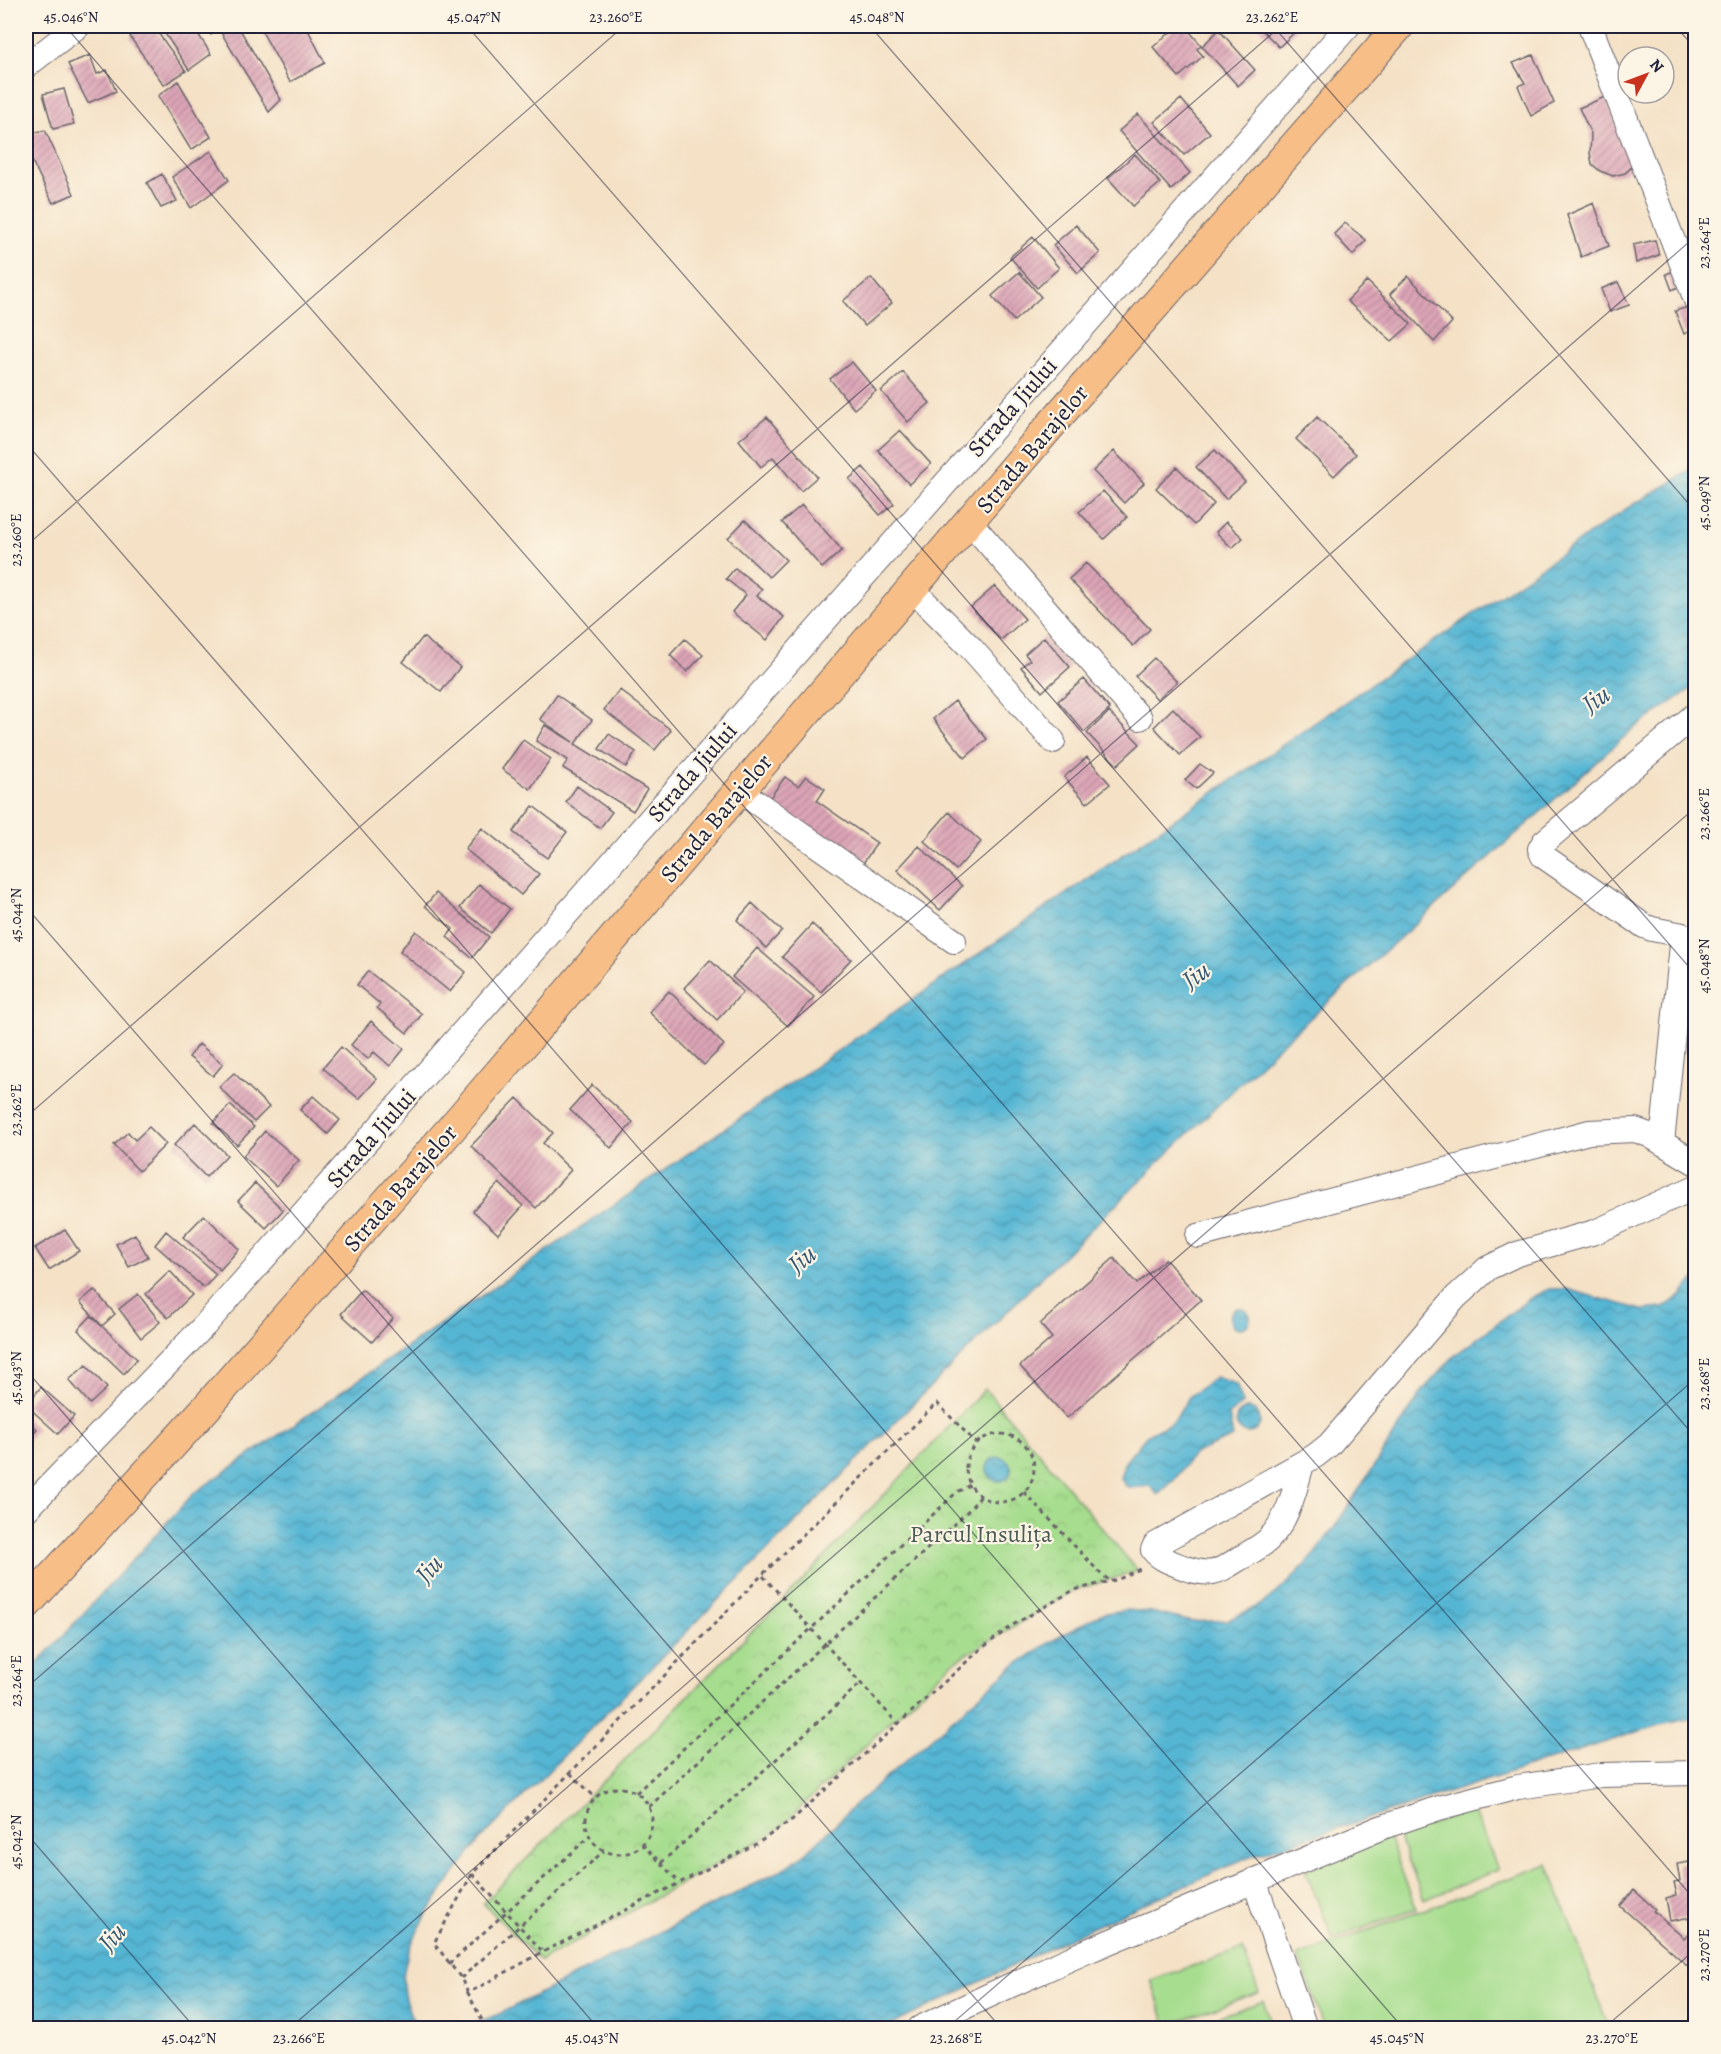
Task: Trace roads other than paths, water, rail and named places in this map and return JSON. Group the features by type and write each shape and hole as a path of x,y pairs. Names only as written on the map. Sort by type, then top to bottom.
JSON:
{"main road":[{"name":"Strada Barajelor","path":"26,1605 303,1298 478,1098 1062,412 1399,26"}],"street":[{"path":"26,66 78,26"},
{"name":"Strada Jiului","path":"26,1510 205,1325 1348,26"},
{"path":"1590,26 1695,300"},
{"path":"970,522 1140,718"},
{"path":"912,589 970,646 1053,741"},
{"path":"1662,1143 1689,935 1644,926 1543,856 1540,849 1544,842 1695,714"},
{"path":"740,791 954,941"},
{"path":"1198,1236 1589,1132 1635,1130 1649,1135 1695,1163"},
{"path":"1302,1464 1294,1496 1278,1526 1268,1539 1256,1549 1219,1571 1202,1574 1158,1557 1153,1550 1155,1545 1302,1464 1329,1445 1456,1298 1488,1268 1517,1254 1595,1232 1695,1187"},
{"path":"920,2028 1009,1986 1254,1880 1380,1828 1439,1808 1518,1787 1601,1775 1695,1773"},
{"path":"1254,1880 1304,2025"}],"water":[{"name":"Jiu","path":"1695,468 1695,686 1632,730 1278,1047 931,1386 479,1841 425,1918 405,1963 403,1985 407,2005 412,2018 428,2028 26,2028 26,1676 193,1494 1626,509"},
{"path":"1695,1278 1695,1718 1659,1725 1248,1857 1084,1931 885,2028 463,2028 499,2014 778,1872 806,1853 854,1806 1011,1668 1050,1642 1101,1614 1125,1610 1151,1612 1192,1622 1228,1620 1262,1604 1289,1582 1313,1556 1334,1528 1423,1390 1454,1356 1532,1297 1549,1289 1566,1289 1642,1310 1663,1308 1682,1295"},
{"path":"1240,1308 1247,1311 1250,1318 1247,1325 1240,1328 1233,1325 1230,1318 1233,1311"},
{"path":"1215,1377 1236,1384 1243,1403 1229,1415 1233,1437 1193,1454 1175,1479 1158,1495 1150,1486 1128,1488 1120,1478 1125,1462 1147,1435 1173,1422 1189,1397"},
{"path":"1248,1409 1257,1412 1260,1421 1257,1430 1248,1433 1239,1430 1236,1421 1239,1412"},
{"path":"999,1457 1004,1458 1010,1464 1010,1474 1004,1480 999,1481 994,1480 988,1474 987,1469 988,1464 994,1458"}],"park label":[{"name":"Parcul Insulița","path":"981,1534"}]}
